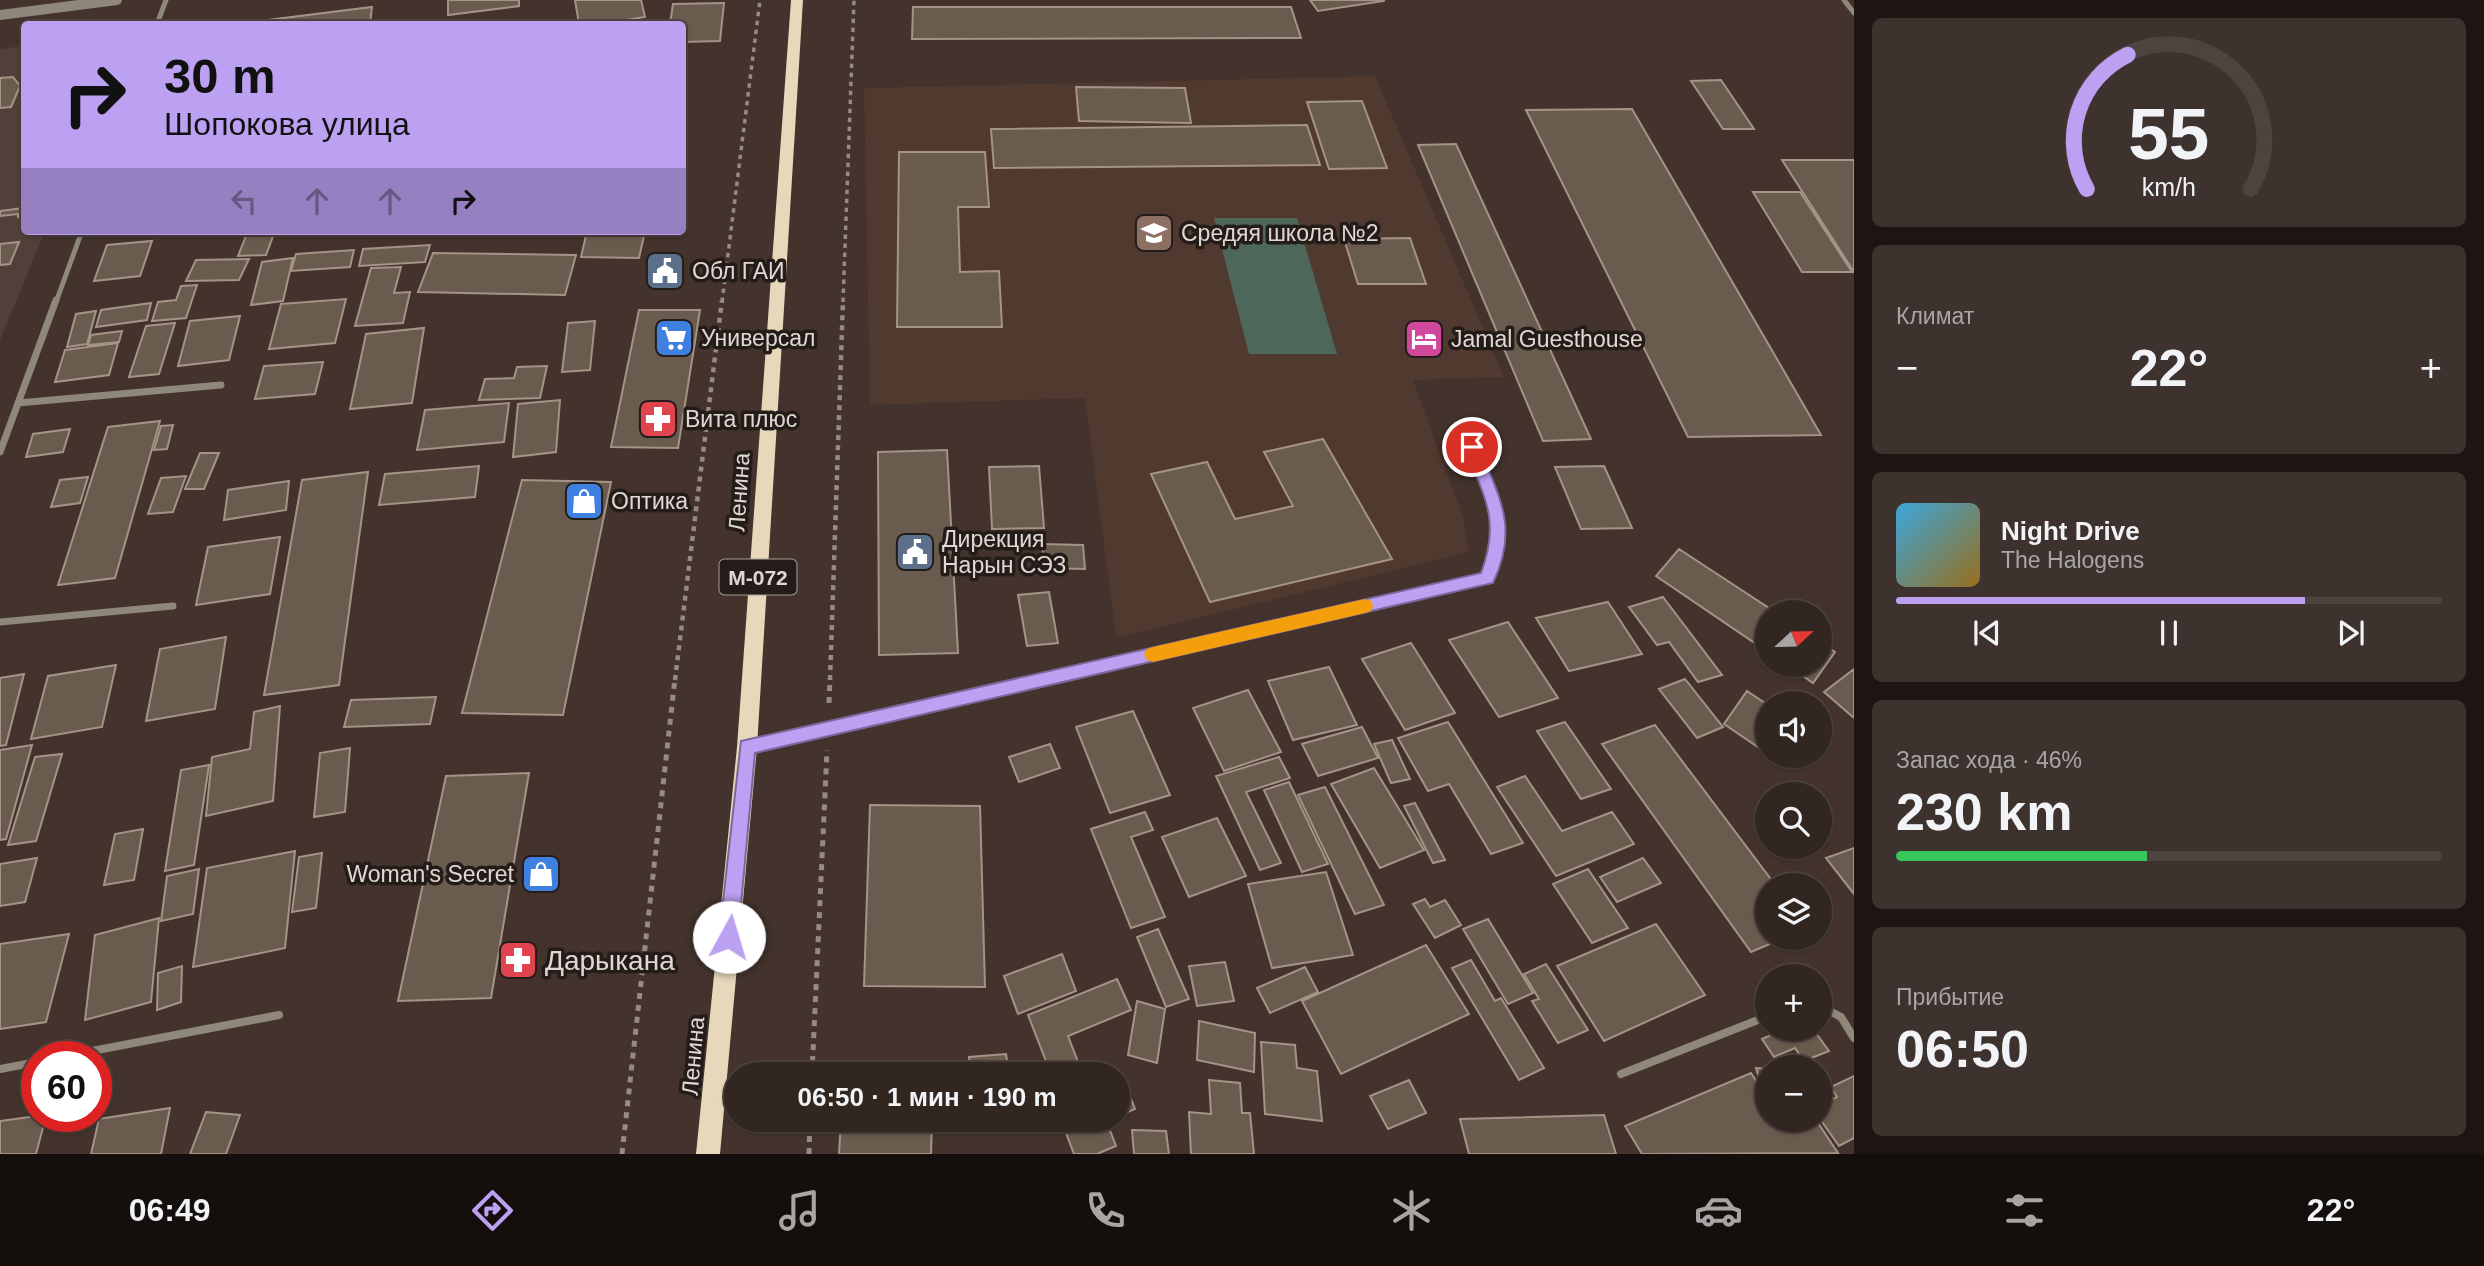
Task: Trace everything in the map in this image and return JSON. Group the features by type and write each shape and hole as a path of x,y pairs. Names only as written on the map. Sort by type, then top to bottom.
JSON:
{"main road":[{"name":"Ленина","path":"708,1154 747,747 797,0"}],"street":[{"path":"0,15 117,0"},
{"path":"158,21 166,0"},
{"path":"1844,0 1854,13"},
{"path":"0,452 81,235"},
{"path":"18,403 222,385"},
{"path":"747,747 1487,579 1499,548 1498,512 1472,447"},
{"path":"0,622 173,606"},
{"path":"1832,1012 1841,1017 1854,1038"},
{"path":"112,1047 279,1015"},
{"path":"1621,1074 1755,1021"},
{"path":"0,1069 21,1065"}],"path":[{"path":"622,1154 666,750 760,0"},
{"path":"814,1062 854,0"},
{"path":"809,1154 810,1132"}],"shaded area":[{"path":"21,46 21,235 43,235 0,340 0,49"},
{"name":"Средяя школа №2","path":"1375,76 1504,377 1413,380 1464,520 1469,552 1116,638 1085,398 870,405 864,88"}],"green space":[{"path":"1214,218 1297,218 1337,354 1249,354"}],"building":[{"path":"448,0 519,0 519,6 448,15"},
{"path":"575,0 641,0 645,17 620,21 578,21"},
{"path":"1310,0 1384,0 1384,1 1318,11"},
{"path":"724,3 720,41 686,42 686,21 670,21 673,4"},
{"path":"372,7 370,21 260,21"},
{"path":"913,7 1291,7 1301,38 912,39"},
{"path":"13,77 20,86 11,107 0,108 0,78"},
{"path":"1721,80 1754,129 1723,129 1691,81"},
{"path":"1076,87 1185,88 1191,123 1079,121"},
{"path":"1362,101 1387,168 1329,169 1307,102"},
{"path":"1632,109 1821,435 1688,437 1526,110"},
{"path":"1307,125 1320,165 994,168 991,129"},
{"path":"1456,144 1591,439 1543,441 1418,145"},
{"path":"899,152 985,152 989,207 958,207 960,272 999,271 1002,327 897,327"},
{"path":"1782,160 1854,160 1854,272"},
{"path":"1753,192 1800,192 1852,272 1802,272"},
{"path":"21,208 21,216 18,217 18,214 0,216 0,211"},
{"path":"246,235 274,235 266,255 238,256"},
{"path":"586,235 644,235 639,258 581,257"},
{"path":"1410,238 1426,284 1358,284 1344,239"},
{"path":"152,241 140,276 94,281 107,245"},
{"path":"19,242 10,264 0,265 0,244"},
{"path":"430,245 425,262 359,266 363,249"},
{"path":"354,250 350,267 291,271 296,254"},
{"path":"433,253 576,255 565,295 418,292"},
{"path":"293,258 283,301 251,305 262,262"},
{"path":"249,259 239,280 186,281 196,260"},
{"path":"401,267 394,293 410,292 403,323 355,326 371,268"},
{"path":"197,285 186,318 152,321 158,302 176,300 181,286"},
{"path":"346,299 335,343 269,349 281,304"},
{"path":"151,303 147,320 96,327 101,310"},
{"path":"639,310 700,310 678,448 611,447"},
{"path":"96,311 87,344 67,347 76,314"},
{"path":"240,316 229,360 178,366 190,321"},
{"path":"595,321 590,370 562,372 568,323"},
{"path":"175,323 159,374 129,377 146,326"},
{"path":"424,328 412,403 350,409 366,334"},
{"path":"122,331 119,342 88,345 91,335"},
{"path":"118,343 109,375 55,382 65,350"},
{"path":"323,362 315,394 255,399 264,366"},
{"path":"547,366 540,398 479,400 485,379 514,378 517,367"},
{"path":"560,400 556,452 513,457 518,404"},
{"path":"509,403 504,442 417,450 425,410"},
{"path":"160,421 115,578 58,585 108,427"},
{"path":"173,425 167,449 154,450 161,426"},
{"path":"70,429 63,452 26,457 33,434"},
{"path":"1323,439 1392,559 1210,602 1151,474 1207,462 1235,519 1293,506 1264,452"},
{"name":"Дирекция Нарын СЭЗ","path":"947,450 958,653 879,655 878,452"},
{"path":"200,453 219,453 204,489 185,489"},
{"path":"479,466 475,497 379,505 385,474"},
{"path":"1039,466 1044,528 992,529 989,467"},
{"path":"1604,466 1632,528 1581,529 1555,467"},
{"path":"368,472 339,685 264,695 302,480"},
{"path":"186,476 173,512 148,514 161,478"},
{"path":"88,477 80,503 51,507 60,480"},
{"path":"522,480 611,482 563,715 462,713"},
{"path":"289,481 286,510 224,520 228,490"},
{"path":"280,537 270,594 196,605 208,547"},
{"path":"1042,544 1083,545 1085,569 1044,568"},
{"path":"1679,549 1757,600 1755,643 1656,576"},
{"path":"1049,592 1058,643 1027,646 1018,595"},
{"path":"1663,597 1722,675 1698,682 1669,642 1657,645 1629,607"},
{"path":"1608,602 1642,654 1569,671 1536,618"},
{"path":"1508,622 1558,698 1499,717 1449,640"},
{"path":"226,637 215,709 146,721 160,649"},
{"path":"1411,643 1455,713 1405,730 1362,659"},
{"path":"116,665 102,727 31,739 48,676"},
{"path":"1329,667 1357,725 1293,740 1268,681"},
{"path":"1854,669 1854,718 1832,699 1832,691 1825,691"},
{"path":"24,674 6,745 0,746 0,678"},
{"path":"1804,677 1817,677 1813,683"},
{"path":"1685,679 1723,727 1697,738 1659,689"},
{"path":"1248,690 1281,752 1224,771 1193,708"},
{"path":"1747,691 1755,696 1755,745 1724,724"},
{"path":"436,697 430,724 344,727 351,700"},
{"path":"280,706 273,801 206,816 212,757 250,749 254,712"},
{"path":"1133,711 1170,795 1110,813 1076,727"},
{"path":"1448,722 1523,843 1491,854 1449,784 1428,791 1398,738"},
{"path":"1565,722 1611,789 1581,799 1537,731"},
{"path":"1655,725 1766,873 1755,873 1756,950 1751,952 1602,744"},
{"path":"1362,727 1378,758 1318,776 1302,744"},
{"path":"1392,740 1410,779 1391,783 1374,744"},
{"path":"1050,744 1060,768 1019,782 1009,757"},
{"path":"32,745 6,839 0,840 0,750"},
{"path":"350,748 345,812 314,817 320,753"},
{"path":"62,754 36,841 8,845 35,757"},
{"path":"1279,757 1290,778 1246,792 1281,863 1260,870 1216,776"},
{"path":"209,765 194,865 165,871 181,770"},
{"path":"1374,768 1424,850 1380,868 1331,784"},
{"path":"529,773 491,998 398,1001 446,776"},
{"path":"1525,776 1562,831 1612,812 1634,844 1556,876 1497,787"},
{"path":"1289,782 1328,864 1302,872 1264,790"},
{"path":"1325,787 1384,905 1355,914 1298,795"},
{"path":"1415,803 1445,860 1433,863 1404,806"},
{"path":"870,805 980,806 985,987 864,986"},
{"path":"1145,812 1153,830 1131,837 1165,917 1131,928 1091,829"},
{"path":"1217,818 1246,876 1189,897 1162,837"},
{"path":"143,829 134,880 104,885 115,834"},
{"path":"1854,848 1854,894 1827,859 1832,859 1832,856"},
{"path":"295,851 285,948 193,967 207,868"},
{"path":"322,853 316,908 292,912 299,857"},
{"path":"37,858 25,902 0,906 0,864"},
{"path":"1643,858 1661,883 1617,902 1600,877"},
{"path":"199,869 193,914 161,921 167,876"},
{"path":"1588,869 1628,928 1592,943 1553,884"},
{"path":"1326,872 1353,955 1272,968 1248,884"},
{"path":"1425,899 1430,907 1445,900 1461,925 1435,938 1413,904"},
{"path":"159,918 151,1002 85,1020 95,935"},
{"path":"1488,919 1533,993 1508,1004 1463,929"},
{"path":"1656,924 1705,995 1604,1041 1557,966"},
{"path":"1158,929 1189,999 1166,1007 1137,937"},
{"path":"69,934 46,1022 0,1029 0,944"},
{"path":"1426,945 1469,1014 1341,1074 1302,1001"},
{"path":"1062,954 1076,991 1018,1014 1004,976"},
{"path":"1471,960 1495,1001 1501,998 1544,1068 1519,1080 1452,968"},
{"path":"1225,962 1234,1001 1197,1006 1189,966"},
{"path":"1546,964 1588,1030 1558,1043 1532,1001 1539,999 1524,974"},
{"path":"182,966 181,1002 157,1010 158,973"},
{"path":"1305,967 1318,992 1270,1013 1257,988"},
{"path":"1117,979 1131,1010 1068,1036 1078,1062 1046,1062 1028,1015"},
{"path":"1137,1001 1165,1009 1157,1063 1128,1055"},
{"path":"1199,1021 1255,1033 1254,1072 1197,1060"},
{"path":"1763,1041 1822,1041 1829,1051 1819,1055 1800,1055 1795,1048 1773,1055"},
{"path":"1261,1042 1295,1045 1297,1068 1317,1071 1322,1121 1265,1114"},
{"path":"1006,1054 1007,1062 970,1062 969,1057"},
{"path":"1751,1073 1755,1079 1755,1132 1824,1132 1838,1153 1642,1154 1625,1126"},
{"path":"1854,1076 1854,1138 1839,1146 1829,1132 1832,1132 1832,1099 1837,1097 1832,1087"},
{"path":"1209,1080 1240,1083 1242,1113 1250,1113 1254,1154 1191,1154 1189,1112 1211,1114"},
{"path":"1409,1080 1426,1113 1388,1129 1370,1096"},
{"path":"1130,1096 1135,1109 1130,1111"},
{"path":"170,1108 161,1154 91,1154 96,1132 112,1132 112,1117"},
{"path":"206,1112 240,1115 226,1154 190,1154"},
{"path":"1604,1115 1616,1154 1469,1154 1460,1119"},
{"path":"21,1118 21,1132 42,1132 36,1154 0,1154 0,1121"},
{"path":"1132,1130 1166,1131 1169,1154 1134,1154"},
{"path":"840,1132 932,1132 931,1154 839,1154"},
{"path":"1066,1132 1111,1132 1116,1146 1097,1154 1074,1154"}],"slow traffic":[{"path":"1153,654 1365,606"}],"place":[{"name":"Средяя школа №2","path":"1154,233"},
{"name":"Обл ГАИ","path":"665,271"},
{"name":"Универсал","path":"674,338"},
{"name":"Jamal Guesthouse","path":"1424,339"},
{"name":"Вита плюс","path":"658,419"},
{"name":"Оптика","path":"584,501"},
{"name":"Дирекция Нарын СЭЗ","path":"915,552"},
{"name":"Woman's Secret","path":"541,874"},
{"name":"Дарыкана","path":"518,960"}],"route":[{"path":"729,937 747,747 1487,579 1499,548 1498,512 1472,447"}]}
